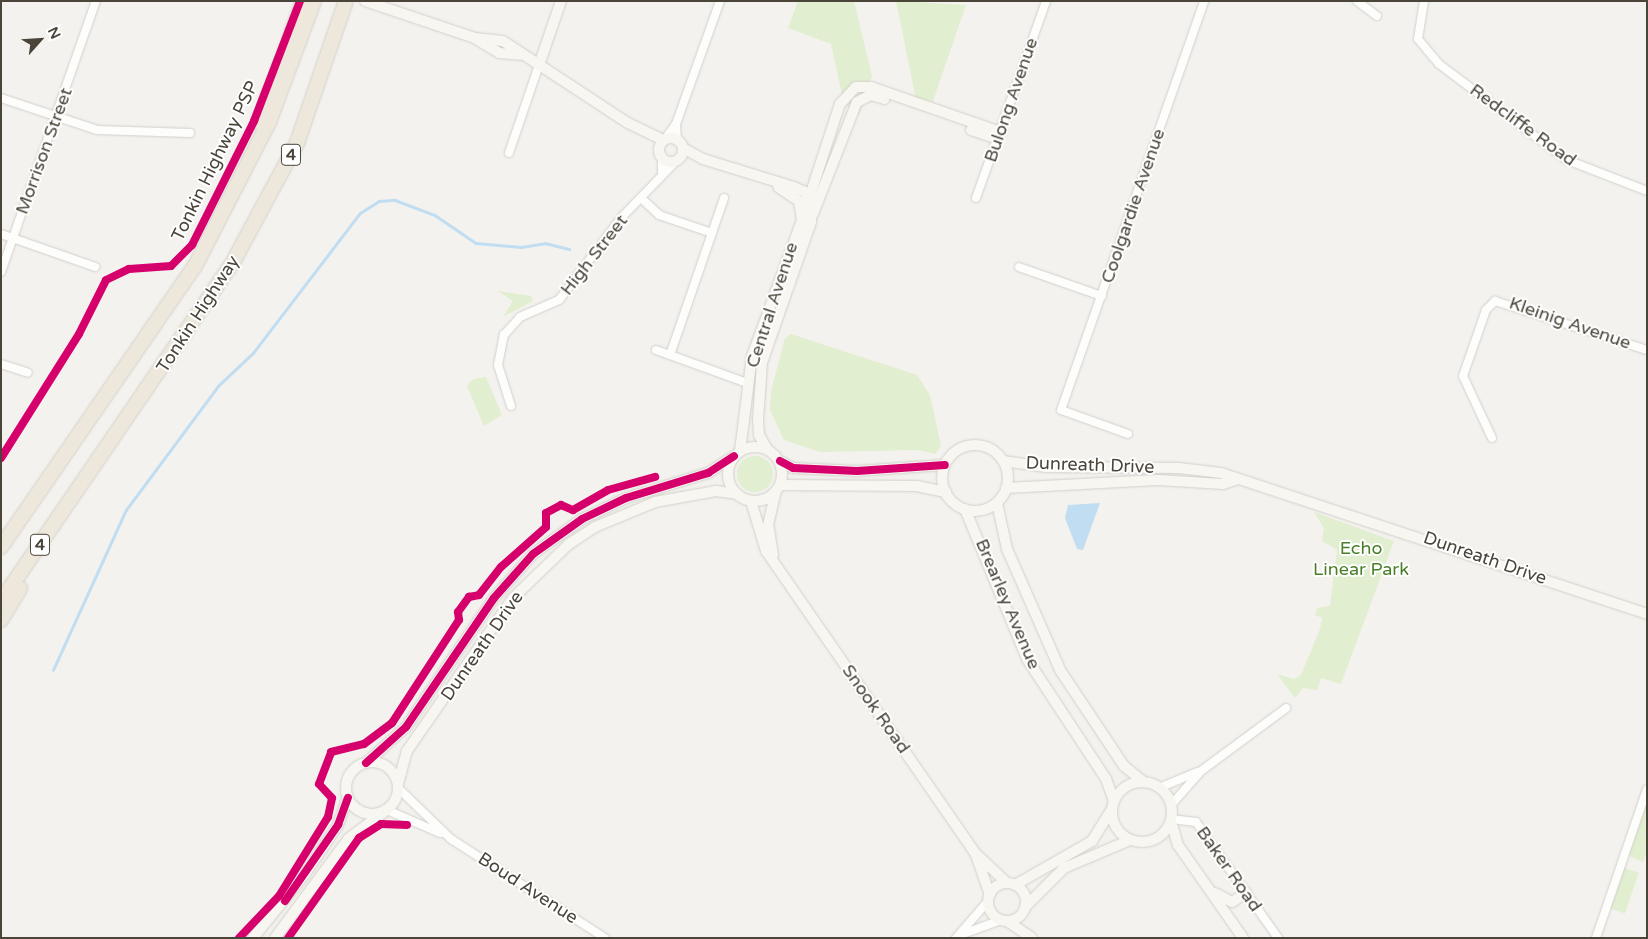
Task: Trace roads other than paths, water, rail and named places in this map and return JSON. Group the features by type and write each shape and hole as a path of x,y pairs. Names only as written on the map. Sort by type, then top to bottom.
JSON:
{"highway":[{"name":"4","path":"234,194 302,1"},
{"name":"Tonkin Highway","path":"1,547 152,333 234,194 269,122 314,1"},
{"name":"Tonkin Highway","path":"1,601 211,299 260,214 297,143 348,1"},
{"path":"1,620 78,489"}],"main road":[{"path":"539,65 561,1"},
{"path":"368,2 476,38 499,53 520,55 539,65 662,146 770,182 803,196 823,185"},
{"name":"Central Avenue","path":"803,196 821,163 840,104 856,87 872,87 999,136"},
{"name":"Central Avenue","path":"737,453 752,356 806,221 823,185 849,116 865,96 878,96 999,136"},
{"path":"662,146 679,152"},
{"name":"Central Avenue","path":"767,449 759,435 758,420 762,363 806,221 803,196 821,163"},
{"path":"945,465 857,472 793,468 780,461 767,449 753,446 737,453 728,480 737,494 750,501 765,499 778,488 917,486 946,492 965,509 976,511 997,503 1006,488 1003,461 985,446 969,446 954,453 945,465 946,492"},
{"name":"Dunreath Drive","path":"366,763 406,727 494,598 533,554 582,519 626,498 708,473 737,453"},
{"path":"778,488 780,461"},
{"name":"Dunreath Drive","path":"1003,461 1045,467 1179,468 1221,473 1235,480 1289,493 1647,614"},
{"name":"Dunreath Drive","path":"1006,488 1158,480 1223,484 1235,480"},
{"name":"Snook Road","path":"776,563 768,525 778,488"},
{"name":"Dunreath Drive","path":"398,786 407,751 513,598 569,544 595,527 655,502 716,491 737,494"},
{"name":"Snook Road","path":"750,501 766,551 976,854 1011,884"},
{"name":"Brearley Avenue","path":"997,503 1007,549 1060,670 1124,766 1144,782"},
{"name":"Brearley Avenue","path":"965,509 1028,659 1106,779 1113,805"},
{"path":"253,938 305,874 338,824 348,798 347,780 366,763 390,769 398,786 386,811 350,838 275,938"},
{"path":"1032,938 992,912 989,898 1011,884 1092,841 1126,787 1144,782 1159,788 1171,805 1174,839 1243,938"},
{"path":"348,798 359,811 386,811"},
{"path":"1113,805 1116,827 1130,840"},
{"path":"1004,920 1020,916 1025,907 1064,868 1130,840 1152,841 1171,820"},
{"name":"Snook Road","path":"976,854 989,898"},
{"path":"1198,874 1225,901 1246,893"},
{"path":"1011,884 1023,892 1025,907"}],"street":[{"name":"Morrison Street","path":"1,272 57,118 96,1"},
{"path":"662,172 662,146 676,124 720,1"},
{"name":"Bulong Avenue","path":"976,198 1046,1"},
{"name":"Coolgardie Avenue","path":"1128,434 1061,410 1204,1"},
{"path":"1357,1 1377,16"},
{"name":"Redcliffe Road","path":"1424,1 1417,34 1430,56 1553,152 1590,172 1647,191"},
{"path":"509,153 539,65"},
{"path":"1,98 57,118 113,133 190,133"},
{"path":"676,124 679,152"},
{"name":"High Street","path":"511,406 498,365 504,335 520,317 559,300 679,152"},
{"path":"640,198 659,215 712,233"},
{"path":"670,355 724,198"},
{"path":"1,234 95,267"},
{"path":"1019,266 1102,296"},
{"name":"Kleinig Avenue","path":"1492,438 1463,376 1486,310 1495,301 1647,350"},
{"path":"656,350 747,383"},
{"path":"1,364 28,373"},
{"path":"1171,805 1201,771 1286,708"},
{"path":"1159,788 1201,771"},
{"name":"Boud Avenue","path":"398,786 451,839"},
{"path":"1596,938 1647,789"},
{"name":"Boud Avenue","path":"386,811 451,839 604,938"},
{"name":"Baker Road","path":"1171,820 1193,820 1278,938"},
{"path":"957,937 989,898"},
{"path":"957,937 1004,920"}],"water":[{"path":"1100,503 1083,550 1077,549 1065,518 1068,505"}],"waterway":[{"path":"53,670 126,510 218,386 253,353 360,213 379,201 395,200 435,215 476,243 521,247 545,243 569,249"}],"park label":[{"name":"Echo Linear Park","path":"1361,559"}]}
